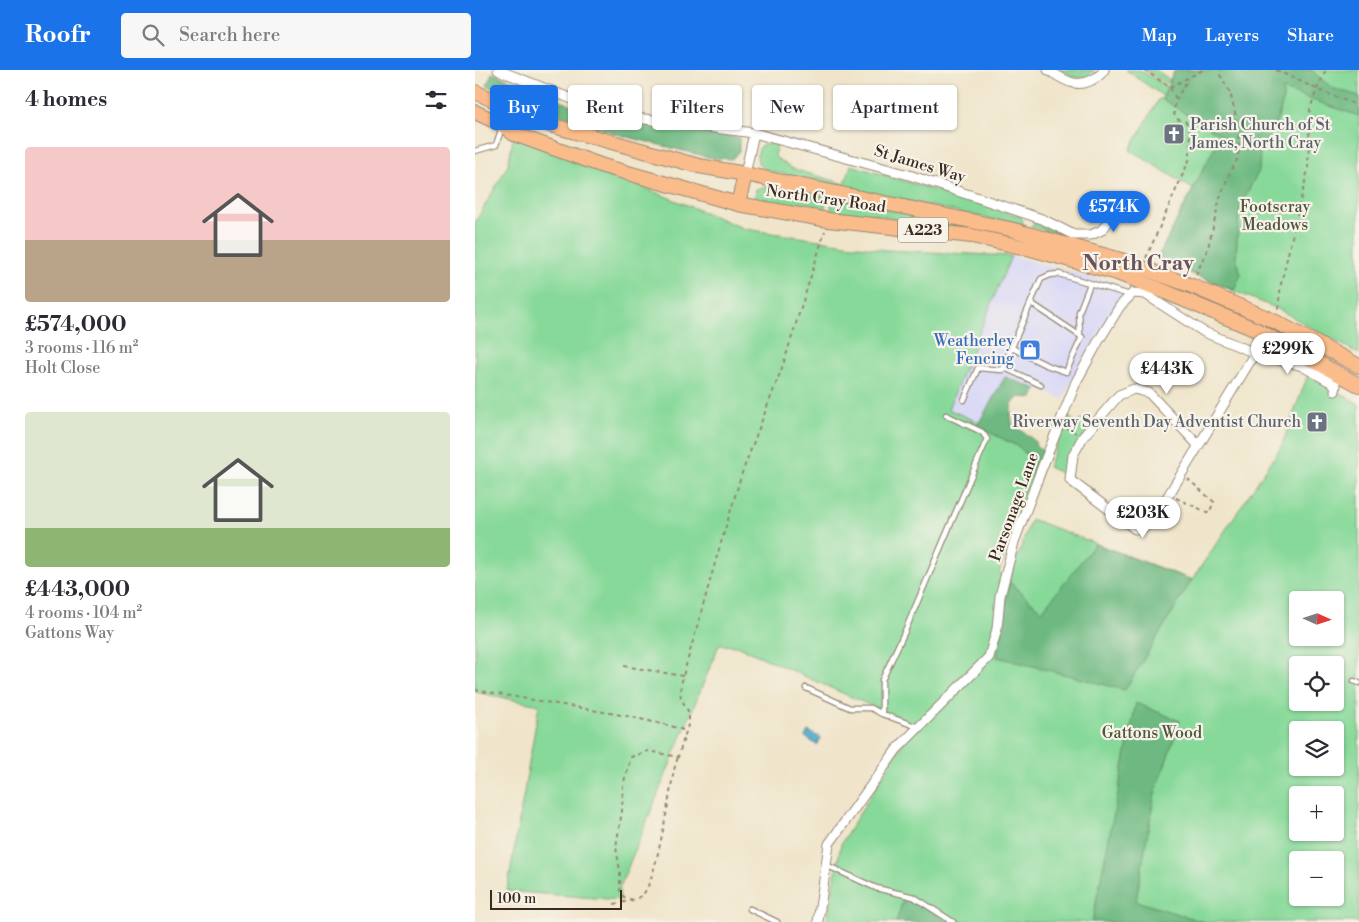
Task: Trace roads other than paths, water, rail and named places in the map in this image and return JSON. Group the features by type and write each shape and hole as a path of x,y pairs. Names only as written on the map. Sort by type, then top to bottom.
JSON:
{"main road":[{"name":"North Cray Road","path":"475,92 550,125 699,166 1009,229 1121,260 1192,286 1272,320 1359,366"},
{"name":"North Cray Road","path":"475,112 490,119"},
{"name":"North Cray Road","path":"509,130 514,134 603,166 738,204 828,220 972,236 1031,248 1117,273 1259,331 1359,385"},
{"name":"North Cray Road","path":"738,204 745,174"}],"street":[{"path":"1049,70 1068,82 1084,84 1100,76 1104,70"},
{"name":"St James Way","path":"503,71 613,115 754,133 909,175 1042,219 1074,235 1091,235 1102,230 1111,218 1117,199 1129,204"},
{"path":"745,174 754,133"},
{"path":"1131,295 1133,293 1145,294 1204,332 1255,353 1302,366 1337,385 1335,391"},
{"name":"Parsonage Lane","path":"818,922 829,844 897,749 989,658 997,629 1000,596 1014,542 1040,473 1061,425 1076,382 1120,306 1131,295"},
{"path":"1198,445 1149,393 1134,389 1119,395 1083,437 1073,455 1070,480 1135,529 1144,527 1154,519 1255,353 1259,331"}],"lane":[{"path":"475,151 496,145 501,130"},
{"path":"964,400 978,368 1002,370 1041,279 1059,274 1131,295"},
{"path":"1012,348 1046,365 1066,372 1082,337 1080,336 1079,312 1090,284"},
{"path":"1031,303 1080,336"},
{"path":"1003,367 1041,386"},
{"path":"883,714 882,680 905,631 987,438 982,432 945,415"},
{"path":"806,688 850,708 871,708 918,727"},
{"path":"826,865 876,888 914,897 953,922"},
{"path":"750,909 777,922"}],"water":[{"path":"808,731 821,738 817,745 805,737"}],"place":[{"name":"Parish Church of St James, North Cray","path":"1174,134"},
{"name":"Weatherley Fencing","path":"1030,350"},
{"name":"Riverway Seventh Day Adventist Church","path":"1317,422"}],"district":[{"name":"North Cray","path":"1138,264"}],"park label":[{"name":"Footscray Meadows","path":"1275,216"},
{"name":"Gattons Wood","path":"1152,733"}]}
